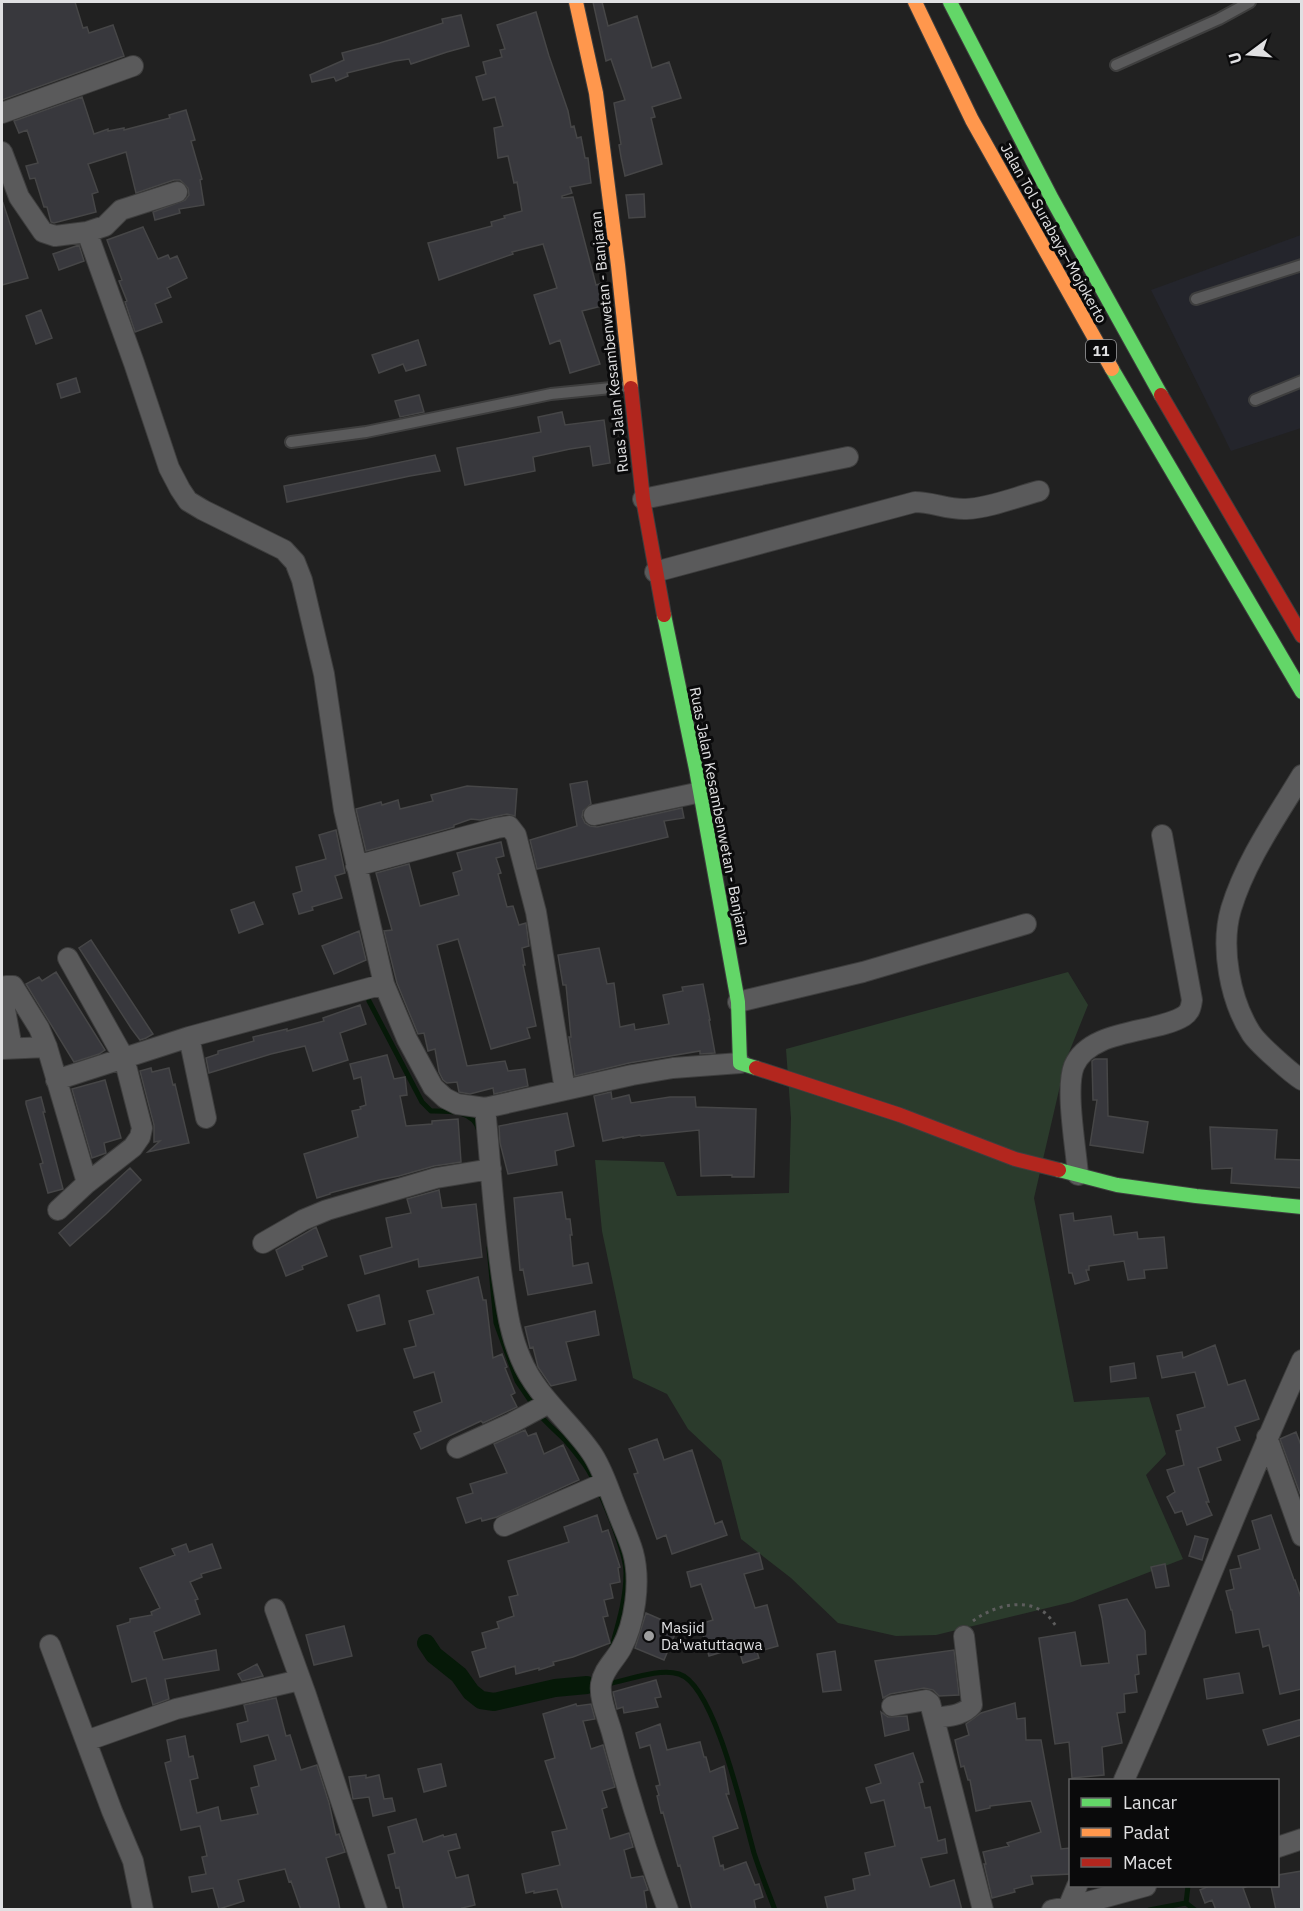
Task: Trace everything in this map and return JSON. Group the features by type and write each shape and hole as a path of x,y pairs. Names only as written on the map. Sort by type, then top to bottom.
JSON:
{"main road":[{"name":"Ruas Jalan Kesambenwetan - Banjaran","path":"576,2 596,93 618,265 643,499 655,572 701,792 738,1002 740,1063"},
{"name":"Jalan Tol Surabaya–Mojokerto","path":"915,2 972,120 1075,304 1302,692"},
{"name":"Jalan Tol Surabaya–Mojokerto","path":"950,2 1012,126 1092,273 1257,563 1302,636"},
{"path":"740,1063 900,1115 1015,1159 1117,1185 1302,1207"}],"street":[{"path":"2,112 133,66"},
{"path":"2,152 19,197 43,232 55,236 87,232 105,226 121,210 177,192"},
{"path":"87,232 134,363 168,468 180,489 188,501 284,550 296,562 324,674 344,810 384,984 406,1039 433,1087 444,1098 457,1104 485,1108 632,1075 674,1068 740,1063"},
{"path":"643,499 848,457"},
{"path":"655,572 915,502 930,502 964,509 977,508 1039,491"},
{"path":"1302,775 1252,857 1231,911 1226,951 1231,991 1251,1035 1302,1080"},
{"path":"594,815 701,792"},
{"path":"356,866 509,826 516,835 536,912 565,1090"},
{"path":"1078,1175 1070,1087 1075,1065 1087,1049 1116,1035 1169,1022 1190,1011 1192,1000 1161,835"},
{"path":"738,1002 863,972 1026,924"},
{"path":"58,1210 133,1147 140,1137 142,1128 124,1058 68,958"},
{"path":"56,1080 189,1037 384,984"},
{"path":"47,1047 7,1048 2,993 4,988 13,986 39,1028 47,1047 87,1184"},
{"path":"189,1037 206,1118"},
{"path":"485,1108 498,1255 510,1332 521,1361 549,1403 592,1454 606,1482 633,1552 637,1587 630,1631 604,1672 601,1686 644,1845 668,1910"},
{"path":"264,1243 303,1220 327,1210 436,1178 491,1169"},
{"path":"1124,1779 1162,1698 1267,1437 1302,1360"},
{"path":"457,1448 494,1432 549,1403"},
{"path":"1267,1437 1302,1536"},
{"path":"504,1526 606,1482"},
{"path":"275,1609 377,1910"},
{"path":"935,1718 960,1714 972,1705 964,1635"},
{"path":"50,1645 133,1861 143,1910"},
{"path":"86,1741 176,1709 300,1680"},
{"path":"892,1706 927,1700 930,1703 983,1910"},
{"path":"1279,1847 1302,1839"},
{"path":"1070,1904 1142,1887"}],"lane":[{"path":"1116,65 1219,19 1250,2"},
{"path":"1196,299 1302,265"},
{"path":"1255,400 1302,381"},
{"path":"291,442 366,432 551,394 631,386"}],"path":[{"path":"964,1635 974,1620 990,1610 1008,1606 1028,1605 1044,1612 1056,1626"}],"shaded area":[{"path":"1301,235 1301,428 1231,451 1151,290"}],"green space":[{"path":"1068,972 1088,1005 1066,1060 1034,1198 1074,1402 1149,1397 1166,1454 1146,1475 1183,1559 1072,1602 936,1635 896,1636 838,1623 791,1578 741,1539 721,1460 688,1429 667,1394 633,1378 602,1231 595,1160 664,1162 677,1196 789,1193 791,1118 786,1049"}],"building":[{"path":"2,2 75,2 83,28 87,27 89,33 113,25 124,56 2,100"},
{"path":"593,2 602,2 608,26 637,16 652,68 669,62 681,98 652,107 655,117 651,118 662,164 625,176 614,103 625,100 611,59 606,61"},
{"path":"536,12 571,127 574,126 577,138 581,137 585,158 588,158 591,183 570,187 572,193 562,198 573,197 596,285 603,283 606,305 582,311 600,364 570,373 560,340 550,344 534,295 557,288 543,244 512,252 513,254 439,280 428,243 492,226 491,222 522,211 517,182 514,183 508,156 498,158 494,128 503,126 495,97 483,100 476,77 486,74 483,62 502,57 500,50 505,49 497,25"},
{"path":"461,15 469,46 411,64 409,59 395,61 347,73 348,76 336,81 334,77 312,82 310,75 344,60 342,53 443,23 442,19"},
{"path":"82,97 94,134 108,129 108,131 124,128 124,130 170,118 169,115 186,110 195,140 191,141 202,179 200,180 204,205 179,209 180,213 155,220 153,212 185,200 189,195 188,188 180,180 174,180 136,193 126,152 88,164 98,192 92,194 96,212 51,222 35,178 30,179 26,166 38,163 27,130 19,133 14,121"},
{"path":"644,194 645,217 629,218 626,195"},
{"path":"2,204 28,278 2,285"},
{"path":"143,227 158,259 168,255 170,259 177,256 187,278 167,288 171,297 155,304 162,322 135,332 119,281 122,280 107,240"},
{"path":"79,245 84,261 59,270 53,254"},
{"path":"41,310 52,338 36,344 26,316"},
{"path":"418,340 426,365 406,371 403,364 379,373 372,355"},
{"path":"76,378 80,392 61,398 57,384"},
{"path":"419,395 424,412 400,417 395,401"},
{"path":"562,412 565,425 604,420 610,463 593,466 590,446 570,449 533,457 535,471 465,485 457,448 541,432 538,417"},
{"path":"435,455 440,471 287,502 284,486"},
{"path":"587,781 591,804 583,811 582,817 590,826 597,827 682,808 684,818 664,821 668,837 537,869 530,840 577,826 570,784"},
{"path":"467,786 517,789 515,816 507,814 480,820 471,819 454,825 454,827 366,851 356,809 398,800 400,809 433,801 431,795"},
{"path":"336,830 345,873 335,876 342,898 312,907 313,910 299,914 293,894 302,891 296,867 326,859 319,835"},
{"path":"501,842 504,856 496,858 507,907 513,906 519,925 526,923 529,946 522,948 525,965 523,965 536,1026 527,1028 530,1038 491,1049 458,939 437,945 467,1066 505,1061 508,1071 525,1069 528,1086 494,1094 493,1088 470,1094 459,1092 457,1082 447,1083 443,1080 439,1072 435,1049 428,1051 424,1033 418,1034 397,983 384,931 392,930 376,873 409,864 420,906 459,895 453,873 462,870 457,853"},
{"path":"254,902 263,924 239,933 231,910"},
{"path":"359,931 366,960 334,974 322,946"},
{"path":"91,940 153,1034 140,1040 131,1028 79,948"},
{"path":"599,948 607,984 614,983 620,1027 634,1024 635,1030 669,1024 663,995 683,991 682,987 703,984 715,1053 700,1054 700,1051 629,1063 575,1076 569,1037 571,1037 566,985 563,985 558,955"},
{"path":"56,972 105,1050 99,1054 74,1062 26,984 39,977 42,981"},
{"path":"360,1005 366,1024 340,1033 348,1060 313,1071 305,1046 209,1073 206,1058 218,1054 218,1051 254,1041 253,1037 324,1021 323,1018"},
{"path":"387,1055 394,1079 405,1077 407,1095 400,1096 406,1126 458,1119 461,1162 434,1166 317,1198 304,1154 358,1137 352,1111 366,1105 361,1077 354,1079 350,1064"},
{"path":"1107,1059 1108,1116 1148,1122 1143,1153 1090,1145 1097,1100 1093,1100 1092,1061"},
{"path":"151,1068 152,1072 169,1068 189,1143 148,1152 160,1141 154,1142 154,1125 140,1071"},
{"path":"105,1080 121,1138 104,1143 106,1153 92,1158 72,1089"},
{"path":"611,1092 612,1099 629,1095 631,1103 670,1097 695,1097 696,1107 756,1109 754,1177 701,1176 699,1130 603,1141 594,1096"},
{"path":"41,1097 63,1189 48,1193 40,1164 43,1163 26,1104 26,1101"},
{"path":"567,1113 574,1146 555,1151 557,1165 508,1174 500,1143 499,1126"},
{"path":"1210,1127 1277,1130 1275,1159 1302,1160 1302,1188 1231,1183 1232,1168 1212,1169"},
{"path":"130,1168 141,1180 70,1246 59,1233"},
{"path":"439,1190 442,1208 476,1204 482,1257 419,1267 418,1259 365,1274 360,1256 392,1247 386,1218 411,1213 407,1199"},
{"path":"562,1192 566,1219 570,1219 573,1266 588,1263 592,1283 528,1295 523,1269 520,1270 514,1198"},
{"path":"1073,1213 1074,1221 1111,1216 1114,1235 1137,1232 1138,1239 1164,1237 1167,1268 1144,1270 1145,1278 1128,1280 1124,1261 1089,1266 1089,1270 1086,1270 1089,1280 1075,1284 1072,1273 1069,1273 1060,1215"},
{"path":"316,1227 327,1256 302,1266 303,1269 286,1276 276,1250"},
{"path":"478,1277 483,1300 486,1300 493,1358 502,1354 515,1393 511,1395 517,1407 421,1449 414,1434 421,1431 414,1412 442,1402 434,1372 414,1378 404,1349 416,1346 409,1321 434,1314 427,1291"},
{"path":"379,1295 385,1324 357,1331 348,1305"},
{"path":"595,1311 599,1335 566,1342 576,1380 551,1386 538,1367 525,1327"},
{"path":"1215,1345 1228,1385 1245,1380 1259,1419 1235,1427 1240,1440 1217,1448 1221,1460 1198,1468 1209,1502 1206,1502 1212,1515 1187,1525 1182,1511 1175,1513 1167,1497 1175,1492 1167,1470 1184,1465 1176,1431 1181,1430 1177,1415 1205,1407 1195,1372 1162,1378 1157,1356 1182,1352 1183,1358"},
{"path":"1134,1363 1136,1378 1111,1382 1110,1367"},
{"path":"525,1430 528,1436 536,1433 544,1454 563,1445 579,1480 497,1517 482,1521 481,1518 466,1523 457,1498 473,1493 470,1484 507,1473 494,1444"},
{"path":"1296,1432 1302,1448 1302,1499 1280,1439"},
{"path":"657,1439 664,1460 692,1450 715,1524 722,1521 727,1535 672,1554 666,1535 657,1539 634,1474 638,1473 629,1449"},
{"path":"597,1515 602,1532 608,1530 620,1567 618,1568 620,1582 610,1584 613,1598 604,1600 608,1616 603,1617 610,1643 553,1662 554,1665 539,1670 539,1668 516,1674 515,1666 480,1677 472,1652 486,1648 482,1633 499,1628 497,1622 514,1616 509,1597 518,1595 508,1561 569,1542 564,1527"},
{"path":"1271,1515 1302,1601 1302,1689 1280,1694 1269,1645 1263,1647 1259,1629 1236,1633 1226,1591 1234,1589 1230,1570 1241,1568 1238,1556 1260,1549 1252,1521"},
{"path":"1195,1536 1208,1539 1202,1560 1189,1556"},
{"path":"186,1544 189,1552 212,1544 221,1568 201,1574 202,1577 190,1582 198,1599 195,1600 200,1614 154,1632 163,1660 216,1650 219,1670 165,1679 169,1699 153,1705 146,1678 132,1682 117,1626 130,1622 130,1619 152,1615 151,1612 160,1608 140,1568 175,1555 172,1549"},
{"path":"759,1553 763,1569 744,1574 755,1608 767,1605 778,1646 757,1652 759,1658 743,1663 738,1647 709,1656 700,1624 713,1620 701,1584 691,1587 687,1572"},
{"path":"1165,1564 1169,1586 1156,1588 1151,1567"},
{"path":"1127,1599 1145,1631 1146,1654 1137,1655 1139,1674 1135,1675 1137,1692 1124,1694 1125,1712 1117,1713 1122,1743 1102,1747 1104,1775 1072,1778 1069,1742 1055,1744 1039,1638 1075,1632 1081,1666 1109,1663 1099,1605"},
{"path":"646,1613 678,1627 664,1660 635,1648"},
{"path":"344,1626 352,1656 314,1665 306,1635"},
{"path":"954,1650 959,1695 939,1696 933,1690 924,1688 890,1694 883,1698 875,1661"},
{"path":"835,1651 841,1690 823,1692 817,1654"},
{"path":"257,1664 263,1676 242,1681 238,1674"},
{"path":"1239,1673 1243,1693 1207,1699 1204,1679"},
{"path":"656,1680 661,1697 655,1698 658,1707 624,1713 623,1707 617,1709 613,1692"},
{"path":"276,1698 286,1736 290,1735 301,1770 317,1765 336,1835 339,1834 345,1852 326,1858 340,1910 301,1910 285,1869 238,1880 244,1901 219,1909 213,1888 192,1892 189,1877 206,1874 202,1857 207,1856 200,1826 181,1830 165,1763 171,1761 167,1740 185,1736 189,1757 193,1756 198,1778 190,1780 197,1813 218,1807 221,1821 258,1814 251,1788 259,1786 254,1766 276,1760 268,1735 241,1742 237,1724 248,1721 244,1705"},
{"path":"1015,1703 1017,1719 1025,1718 1026,1740 1041,1740 1061,1849 1069,1848 1069,1874 1031,1876 1033,1884 992,1898 983,1852 1009,1846 1007,1843 1041,1832 1031,1801 990,1806 990,1808 976,1811 970,1780 968,1780 964,1766 961,1767 955,1740 969,1735 966,1724 981,1713"},
{"path":"576,1704 577,1706 591,1704 595,1719 583,1721 591,1749 603,1745 615,1787 602,1791 607,1807 602,1809 610,1839 629,1833 633,1847 624,1850 631,1878 643,1876 648,1890 644,1891 647,1910 563,1910 557,1889 526,1893 522,1874 560,1865 552,1832 567,1829 545,1761 555,1758 543,1714"},
{"path":"881,1712 888,1717 907,1716 909,1730 885,1736"},
{"path":"1302,1719 1302,1735 1268,1745 1263,1730"},
{"path":"660,1724 667,1750 700,1742 710,1772 724,1766 729,1794 726,1794 738,1828 713,1837 720,1866 723,1865 724,1870 746,1862 755,1885 759,1884 763,1897 754,1900 756,1910 692,1910 680,1865 678,1866 663,1812 661,1813 656,1786 660,1785 650,1745 640,1748 636,1733"},
{"path":"913,1753 923,1782 919,1783 925,1808 930,1807 938,1841 945,1839 947,1853 921,1858 930,1887 954,1880 962,1910 828,1910 825,1897 855,1890 853,1879 870,1875 865,1853 895,1846 884,1800 871,1803 866,1788 881,1783 875,1765"},
{"path":"441,1764 446,1786 424,1792 418,1769"},
{"path":"366,1775 366,1778 379,1775 384,1799 392,1798 395,1811 373,1816 369,1797 353,1799 349,1777"},
{"path":"416,1819 423,1842 443,1835 444,1837 456,1834 460,1848 448,1851 456,1878 468,1875 475,1905 462,1908 463,1910 404,1910 388,1855 395,1853 388,1827"},
{"path":"1302,1871 1302,1910 1276,1910 1271,1887 1279,1887 1279,1875"},
{"path":"1207,1887 1246,1887 1243,1888 1251,1910 1216,1910 1212,1900 1205,1903 1200,1890"}],"waterway":[{"path":"369,1001 422,1102 431,1111 466,1115 472,1119 479,1131"},
{"path":"489,1248 496,1323 517,1381 534,1406"},
{"path":"539,1414 565,1440 585,1465 604,1502 625,1563 625,1593 611,1650"},
{"path":"426,1643 434,1655 459,1675 471,1692 481,1700 494,1702 555,1688 587,1685"},
{"path":"612,1683 663,1672 679,1674 692,1683 716,1726 754,1853 775,1910"},
{"path":"1186,1903 1188,1887"},
{"path":"1149,1910 1186,1903 1195,1910"}],"traffic: fast":[{"path":"950,2 1052,199 1161,395"},
{"path":"1112,369 1302,692"},
{"path":"664,615 696,769 738,1002 740,1063 756,1068"},
{"path":"1059,1170 1117,1185 1302,1207"}],"traffic: slow":[{"path":"576,2 596,93 631,388"},
{"path":"915,2 972,120 1112,369"}],"traffic: jam":[{"path":"631,388 643,499 664,615"},
{"path":"1161,395 1302,636"},
{"path":"756,1068 900,1115 1015,1159 1059,1170"}],"place":[{"name":"Masjid Da'watuttaqwa","path":"649,1636"}]}
